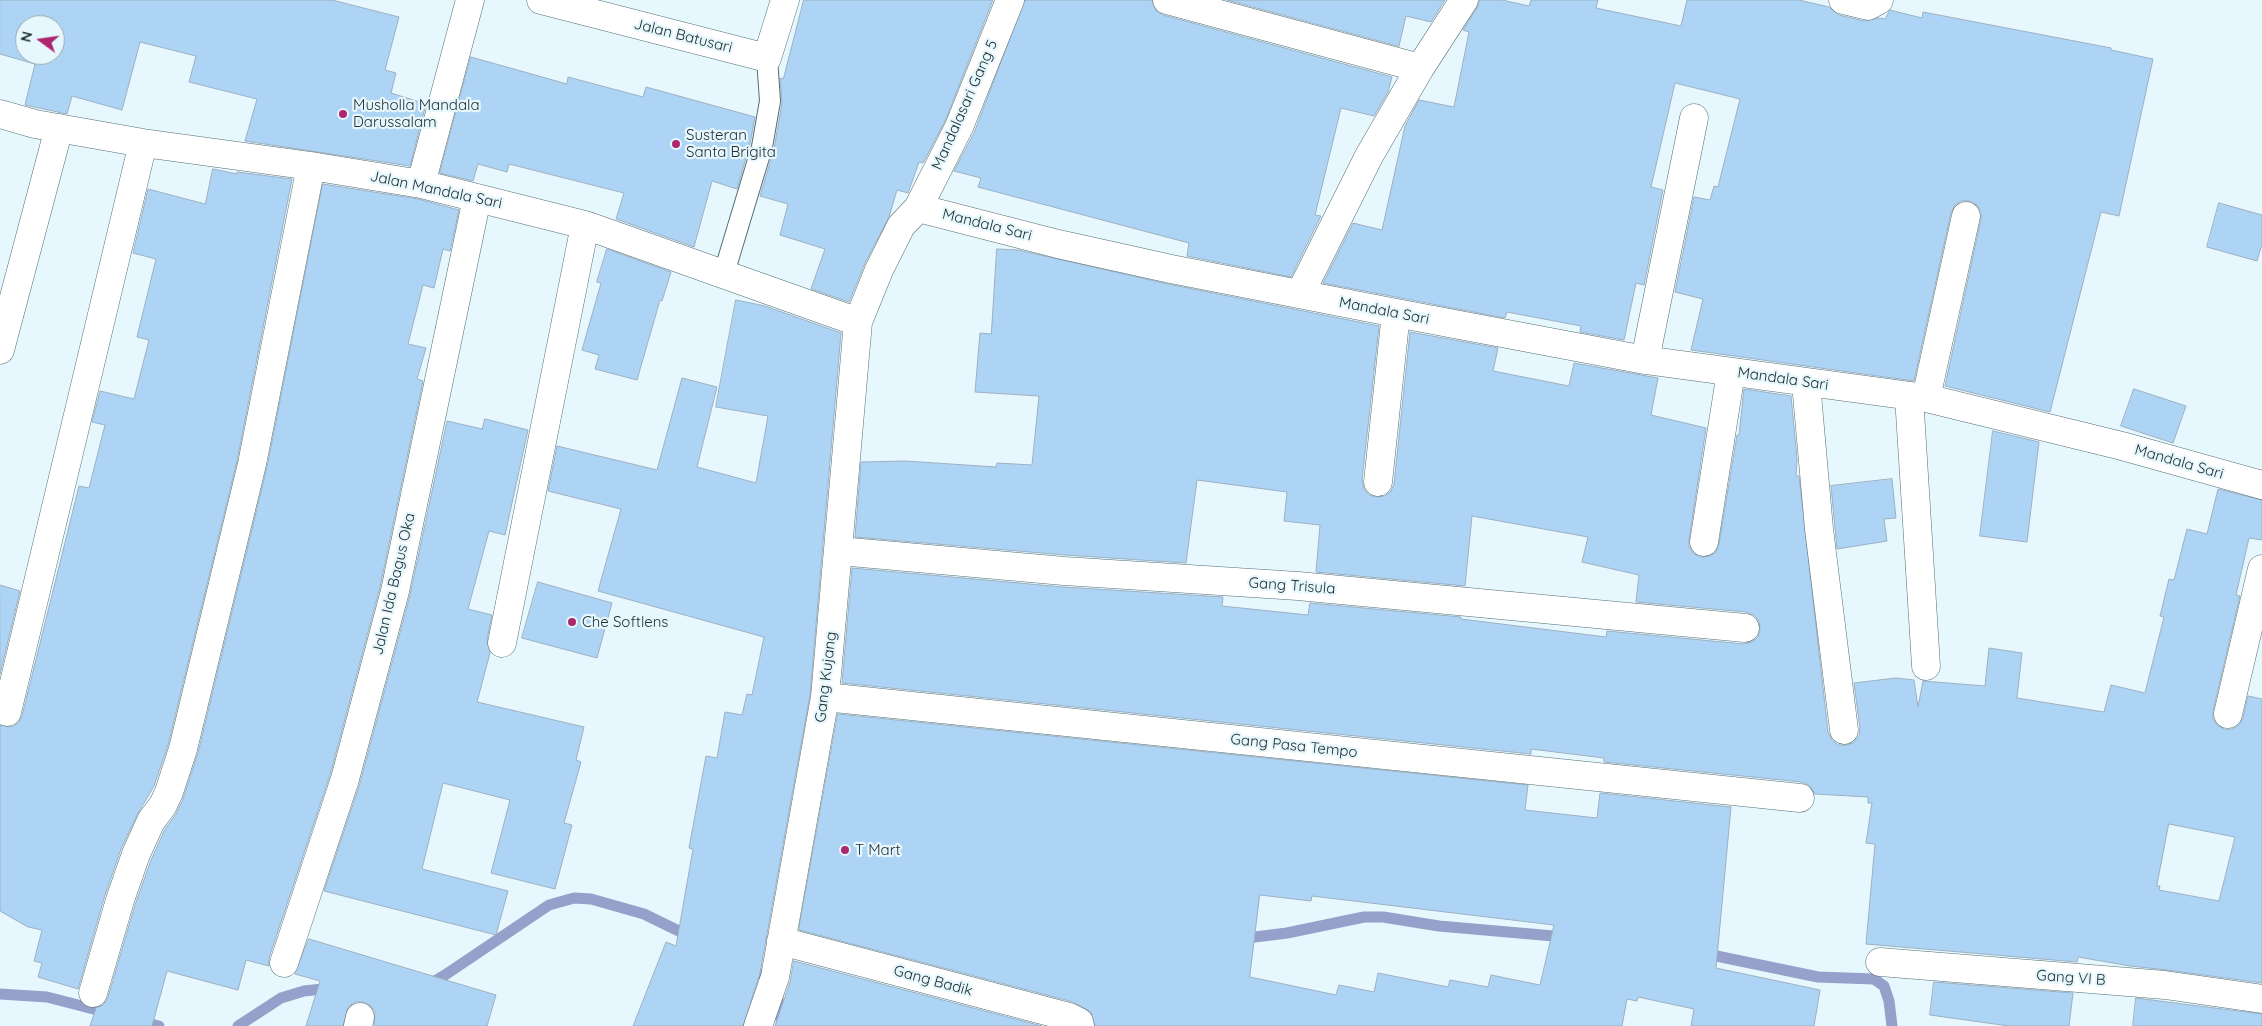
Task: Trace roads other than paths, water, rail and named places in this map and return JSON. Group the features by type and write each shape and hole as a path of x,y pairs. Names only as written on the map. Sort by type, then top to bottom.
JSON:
{"street":[{"path":"421,184 470,0"},
{"name":"Jalan Batusari","path":"542,0 767,58"},
{"path":"767,58 784,0"},
{"name":"Mandalasari Gang 5","path":"918,208 959,127 1010,0"},
{"path":"1167,0 1420,68"},
{"path":"1300,294 1369,156 1420,68 1464,0"},
{"path":"1843,0 1868,6 1879,0"},
{"name":"Jalan Mandala Sari","path":"0,114 59,128 143,143 311,166 421,184 585,225 858,322"},
{"path":"1645,360 1694,118"},
{"path":"0,350 59,128"},
{"path":"7,712 143,143"},
{"path":"93,992 133,862 151,821 163,805 169,792 185,740 252,464 311,166"},
{"name":"Jalan Ida Bagus Oka","path":"284,963 345,778 395,591 478,198"},
{"path":"858,322 879,270 901,226 918,208"},
{"name":"Mandala Sari","path":"918,208 1058,244 1171,269 1396,313 1645,360 1918,397 2122,446 2262,485"},
{"path":"1926,666 1918,397 1966,216"},
{"path":"502,643 585,225"},
{"path":"1378,482 1396,313"},
{"name":"Gang Kujang","path":"761,1018 775,977 825,697 858,322"},
{"path":"1704,542 1731,372"},
{"path":"1806,383 1819,529 1844,730"},
{"name":"Gang Trisula","path":"839,551 1064,571 1298,586 1745,628"},
{"path":"2228,714 2262,569"},
{"name":"Gang Pasa Tempo","path":"825,697 1800,798"},
{"name":"Gang Badik","path":"781,941 1069,1017 1080,1024"},
{"name":"Gang VI B","path":"1880,962 2165,985 2262,999"}],"lane":[{"path":"724,273 762,147 770,101 767,58"}],"waterway":[{"path":"426,982 435,981 445,975 549,905 574,898 591,899 644,914 691,937"},
{"path":"1239,939 1287,933 1364,917 1383,917 1439,926 1565,937"},
{"path":"1702,953 1818,977 1874,979 1884,986 1889,1001 1892,1026"},
{"path":"747,967 771,980 777,992 782,1026"},
{"path":"238,1026 281,998 304,991 332,988"},
{"path":"0,994 47,997 109,1013"},
{"path":"139,1021 159,1026"}],"place":[{"name":"Musholla Mandala Darussalam","path":"343,114"},
{"name":"Susteran Santa Brigita","path":"676,144"},
{"name":"Che Softlens","path":"572,622"},
{"name":"T Mart","path":"845,850"}]}
